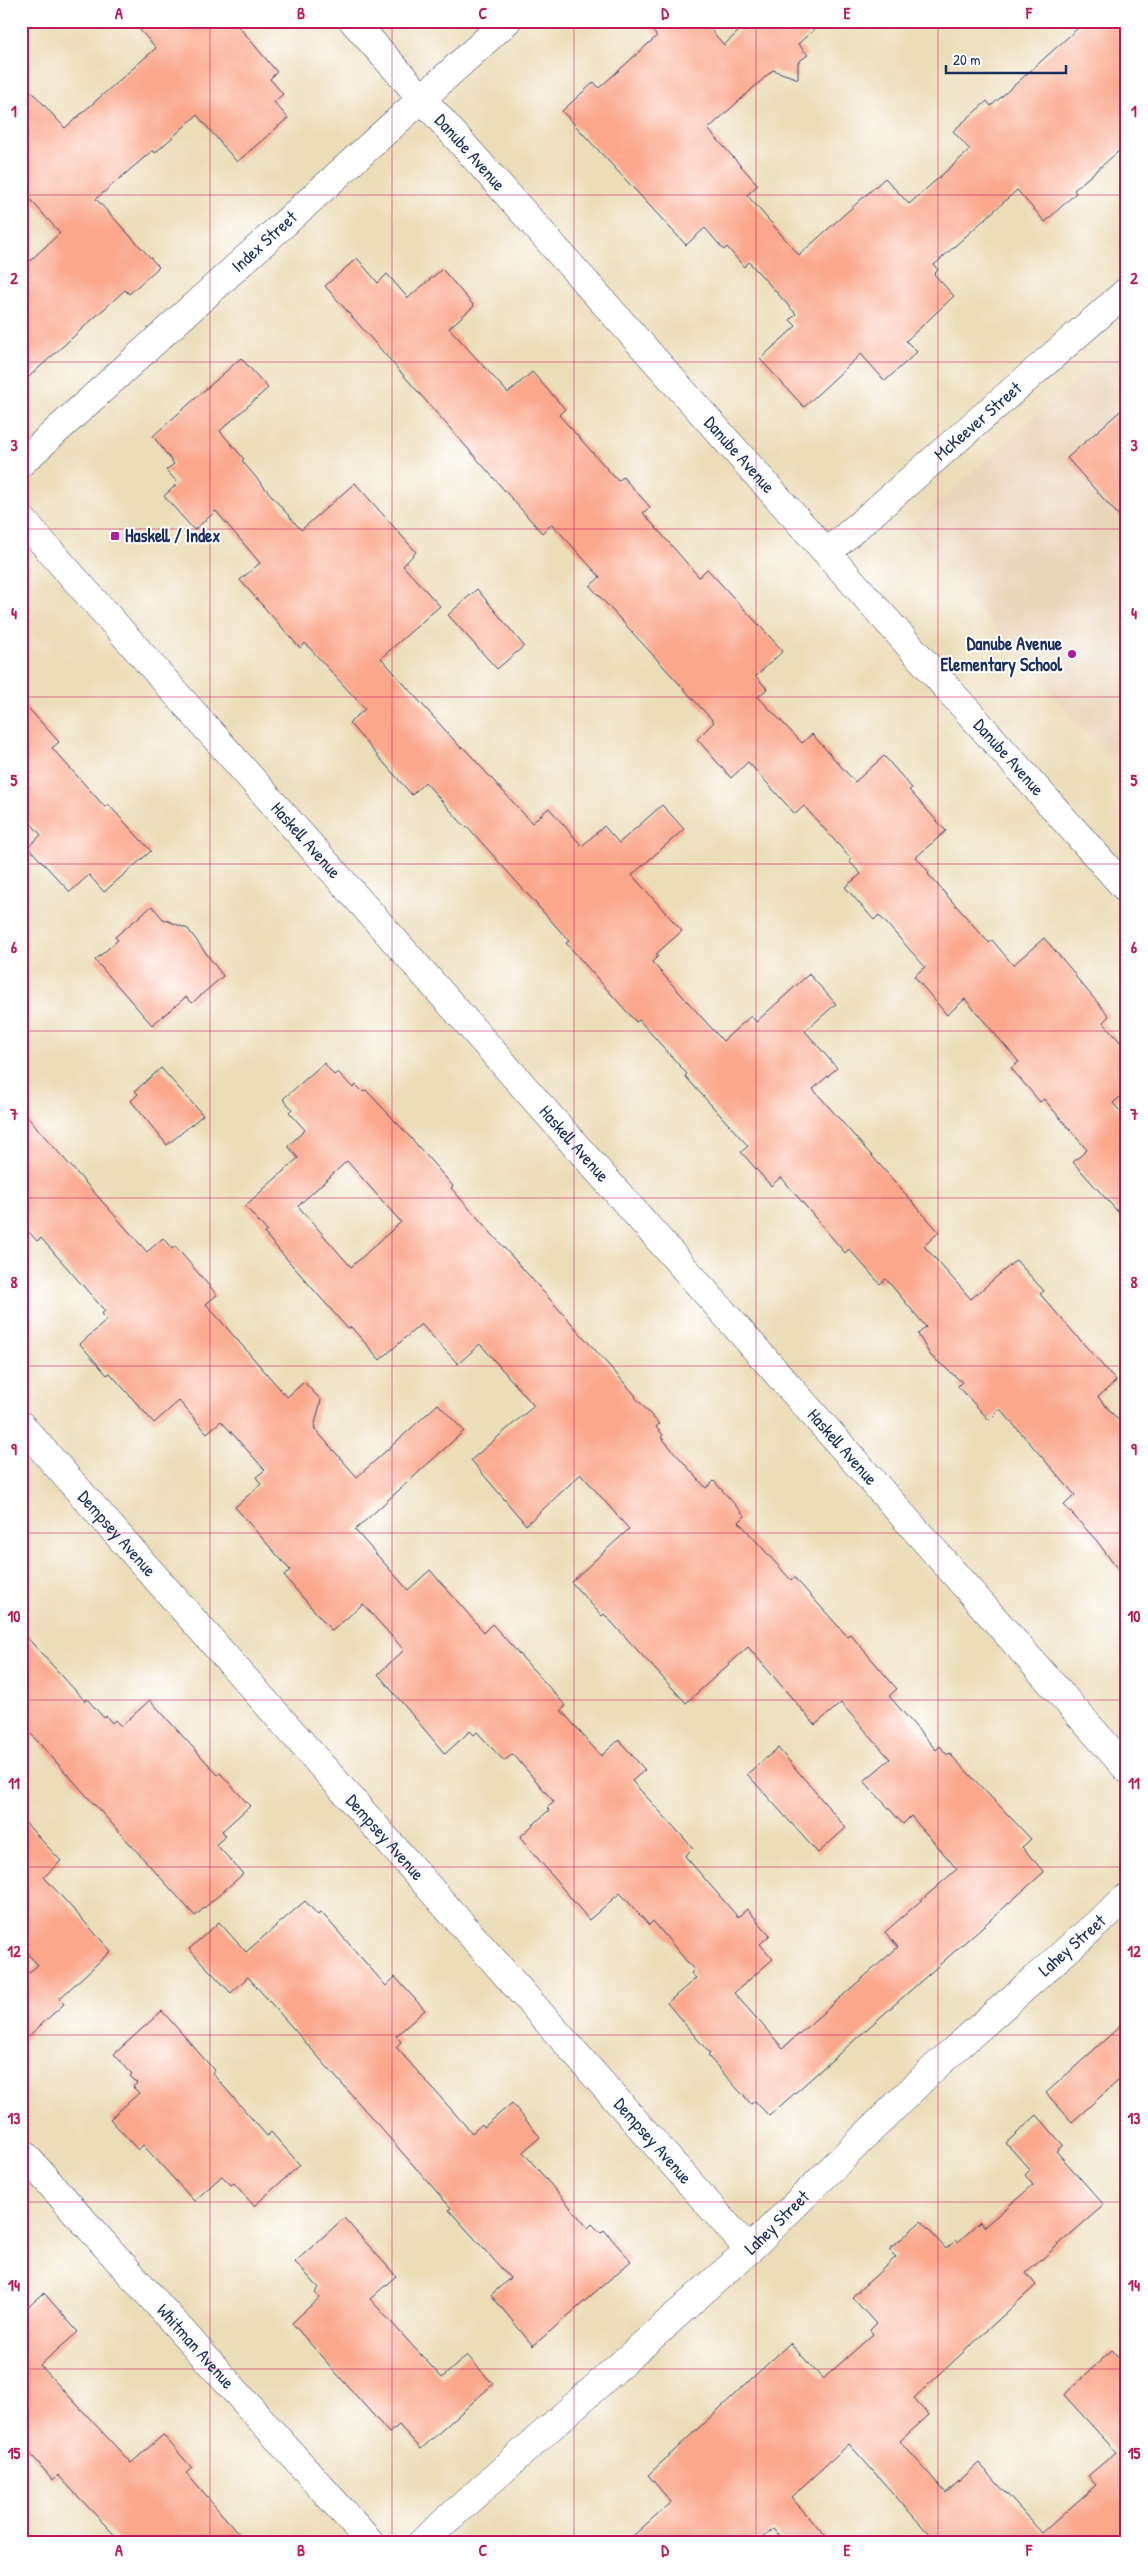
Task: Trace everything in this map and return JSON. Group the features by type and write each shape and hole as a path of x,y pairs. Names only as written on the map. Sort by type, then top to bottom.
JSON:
{"street":[{"name":"Danube Avenue","path":"353,21 828,552 1127,890"},
{"name":"Index Street","path":"21,463 507,21"},
{"name":"McKeever Street","path":"828,552 1127,291"},
{"name":"Haskell Avenue","path":"21,518 1127,1769"},
{"name":"Dempsey Avenue","path":"21,1425 749,2250"},
{"name":"Lahey Street","path":"422,2543 749,2250 936,2066 1127,1897"},
{"name":"Whitman Avenue","path":"21,2151 372,2543"}],"shaded area":[{"name":"Danube Avenue Elementary School","path":"1127,336 1127,780 909,528"}],"building":[{"path":"132,21 234,21 277,72 270,79 283,94 274,102 288,118 237,162 197,115 155,153 153,150 96,199 159,267 129,294 125,290 21,384 21,269 60,233 21,189 21,80 65,128 156,48"},
{"path":"643,21 703,21 724,45 750,21 823,21 798,44 808,55 798,62 798,79 773,70 708,129 758,185 747,195 799,255 885,178 909,204 970,150 953,131 987,101 991,106 1086,21 1127,21 1127,144 1074,190 1076,193 1045,222 1017,190 934,265 938,270 934,274 954,296 906,341 917,352 885,381 861,354 804,407 760,359 796,326 790,320 796,314 749,262 744,267 727,247 724,250 705,228 686,245 562,111 594,82 599,88 657,36"},
{"path":"357,258 378,283 387,274 408,298 442,269 474,306 449,328 508,393 532,372 565,409 559,415 618,481 623,477 650,507 643,513 699,577 707,569 783,651 756,676 767,689 758,697 802,743 812,734 855,782 884,756 912,788 909,790 946,831 916,857 929,872 928,874 989,943 992,940 1013,965 1044,938 1109,1016 1103,1022 1127,1050 1127,1091 1113,1103 1127,1119 1127,1222 1073,1162 1087,1150 1044,1099 1040,1102 1011,1068 1019,1062 965,999 947,1015 914,976 925,967 879,915 874,920 845,887 861,874 849,861 851,859 804,806 795,814 748,762 731,778 697,739 714,722 590,586 600,577 552,524 542,533 325,286"},
{"path":"241,358 268,388 220,431 244,459 242,461 301,530 355,483 416,552 403,566 440,606 381,658 461,748 463,747 532,823 549,808 582,846 604,826 619,843 662,805 684,829 632,875 682,931 656,954 658,956 652,962 723,1041 751,1016 756,1022 809,974 836,1004 805,1031 837,1068 813,1089 939,1232 924,1246 971,1299 1016,1260 1044,1291 1040,1294 1116,1381 1098,1397 1127,1430 1127,1582 1097,1541 1064,1505 1075,1495 1000,1409 989,1420 958,1386 962,1382 930,1355 918,1334 926,1327 886,1279 880,1284 849,1249 845,1253 781,1177 771,1186 741,1152 748,1146 685,1076 687,1074 639,1020 636,1022 566,943 569,941 467,826 466,828 425,782 412,795 349,723 365,709 305,643 300,648 240,580 260,563 216,511 194,530 164,496 178,483 166,470 174,464 153,436"},
{"path":"1127,405 1127,525 1067,458"},
{"path":"477,589 524,646 497,669 448,615"},
{"path":"21,700 59,742 52,748 105,807 108,804 151,851 104,892 89,875 70,892 28,847 41,835 21,812"},
{"path":"152,906 163,919 188,929 223,976 192,1003 186,997 152,1025 95,960 118,940 115,937"},
{"path":"324,1063 334,1075 338,1072 353,1088 356,1085 363,1092 366,1090 410,1137 453,1186 451,1188 636,1396 659,1424 656,1427 663,1435 661,1437 706,1488 714,1481 745,1516 739,1522 791,1580 794,1577 847,1636 850,1634 897,1689 889,1696 936,1750 940,1746 947,1755 949,1753 1031,1839 1022,1847 1044,1872 769,2116 755,2101 751,2104 708,2056 710,2054 667,2003 696,1978 691,1973 694,1970 653,1921 649,1925 620,1893 589,1920 520,1837 549,1810 547,1808 554,1802 513,1754 504,1761 477,1732 474,1735 470,1731 445,1754 378,1674 404,1650 363,1604 332,1631 284,1576 290,1570 235,1507 261,1484 256,1477 265,1470 221,1421 207,1433 179,1401 154,1423 110,1373 107,1375 80,1344 107,1320 101,1314 105,1311 41,1238 37,1241 21,1223 21,1110 147,1252 163,1238 172,1249 175,1246 217,1295 206,1304 287,1397 304,1382 321,1400 314,1428 357,1477 438,1404 464,1431 355,1530 408,1590 430,1570 484,1632 492,1624 566,1706 561,1710 601,1756 619,1740 645,1770 632,1781 693,1848 685,1856 738,1917 747,1909 770,1935 760,1944 773,1959 734,1993 783,2048 898,1947 885,1932 957,1869 911,1816 903,1824 864,1781 890,1759 841,1703 815,1725 748,1647 686,1703 604,1614 602,1616 571,1582 629,1529 581,1474 526,1525 471,1460 534,1406 480,1344 458,1364 421,1324 380,1360 351,1327 348,1329 264,1233 267,1231 245,1206 298,1158 288,1146 305,1130 289,1112 292,1109 283,1099","holes":["347,1161 401,1222 351,1267 298,1206"]},
{"path":"161,1068 203,1115 167,1145 131,1101 138,1094 135,1091"},
{"path":"21,1631 85,1701 87,1699 104,1718 106,1716 112,1723 115,1720 121,1726 150,1700 218,1775 220,1773 250,1806 222,1831 226,1836 216,1844 243,1874 195,1916 21,1723"},
{"path":"778,1748 846,1828 818,1853 747,1774"},
{"path":"21,1818 61,1861 44,1877 111,1951 59,1999 64,2004 21,2043 21,1979 38,1965 21,1947"},
{"path":"305,1901 318,1915 321,1912 386,1986 395,1977 425,2010 396,2036 401,2042 396,2047 472,2133 482,2124 484,2127 512,2103 540,2137 523,2152 588,2228 592,2224 601,2233 604,2230 631,2261 533,2346 491,2295 510,2278 449,2210 451,2208 248,1977 231,1993 189,1949 219,1922 246,1952"},
{"path":"162,2011 214,2070 212,2073 267,2136 271,2132 300,2165 254,2206 234,2183 231,2185 222,2176 194,2201 143,2145 138,2150 110,2119 139,2093 133,2087 137,2083 130,2076 132,2074 114,2054"},
{"path":"1127,2020 1127,2073 1072,2122 1046,2093"},
{"path":"1037,2115 1063,2145 1056,2151 1104,2205 1026,2273 1036,2285 914,2398 929,2415 900,2441 946,2493 979,2463 1042,2533 1096,2485 1088,2476 1116,2452 1064,2395 1112,2350 1127,2366 1127,2543 937,2543 849,2444 791,2497 832,2543 786,2543 773,2529 758,2543 625,2543 671,2502 648,2475 790,2343 823,2379 873,2334 870,2330 876,2324 852,2297 896,2257 889,2250 921,2221 946,2249 956,2240 958,2242 980,2222 984,2227 1033,2185 1025,2175 1030,2170 1006,2143"},
{"path":"344,2218 396,2276 370,2299 442,2378 467,2355 493,2384 421,2449 399,2425 389,2433 292,2323 319,2298 315,2293 319,2288 295,2262"},
{"path":"44,2293 78,2332 40,2365 131,2463 163,2435 192,2468 186,2473 247,2543 122,2543 58,2475 53,2480 21,2443 21,2313"}],"place":[{"name":"Haskell / Index","path":"115,536"},
{"name":"Danube Avenue Elementary School","path":"1072,654"}]}
